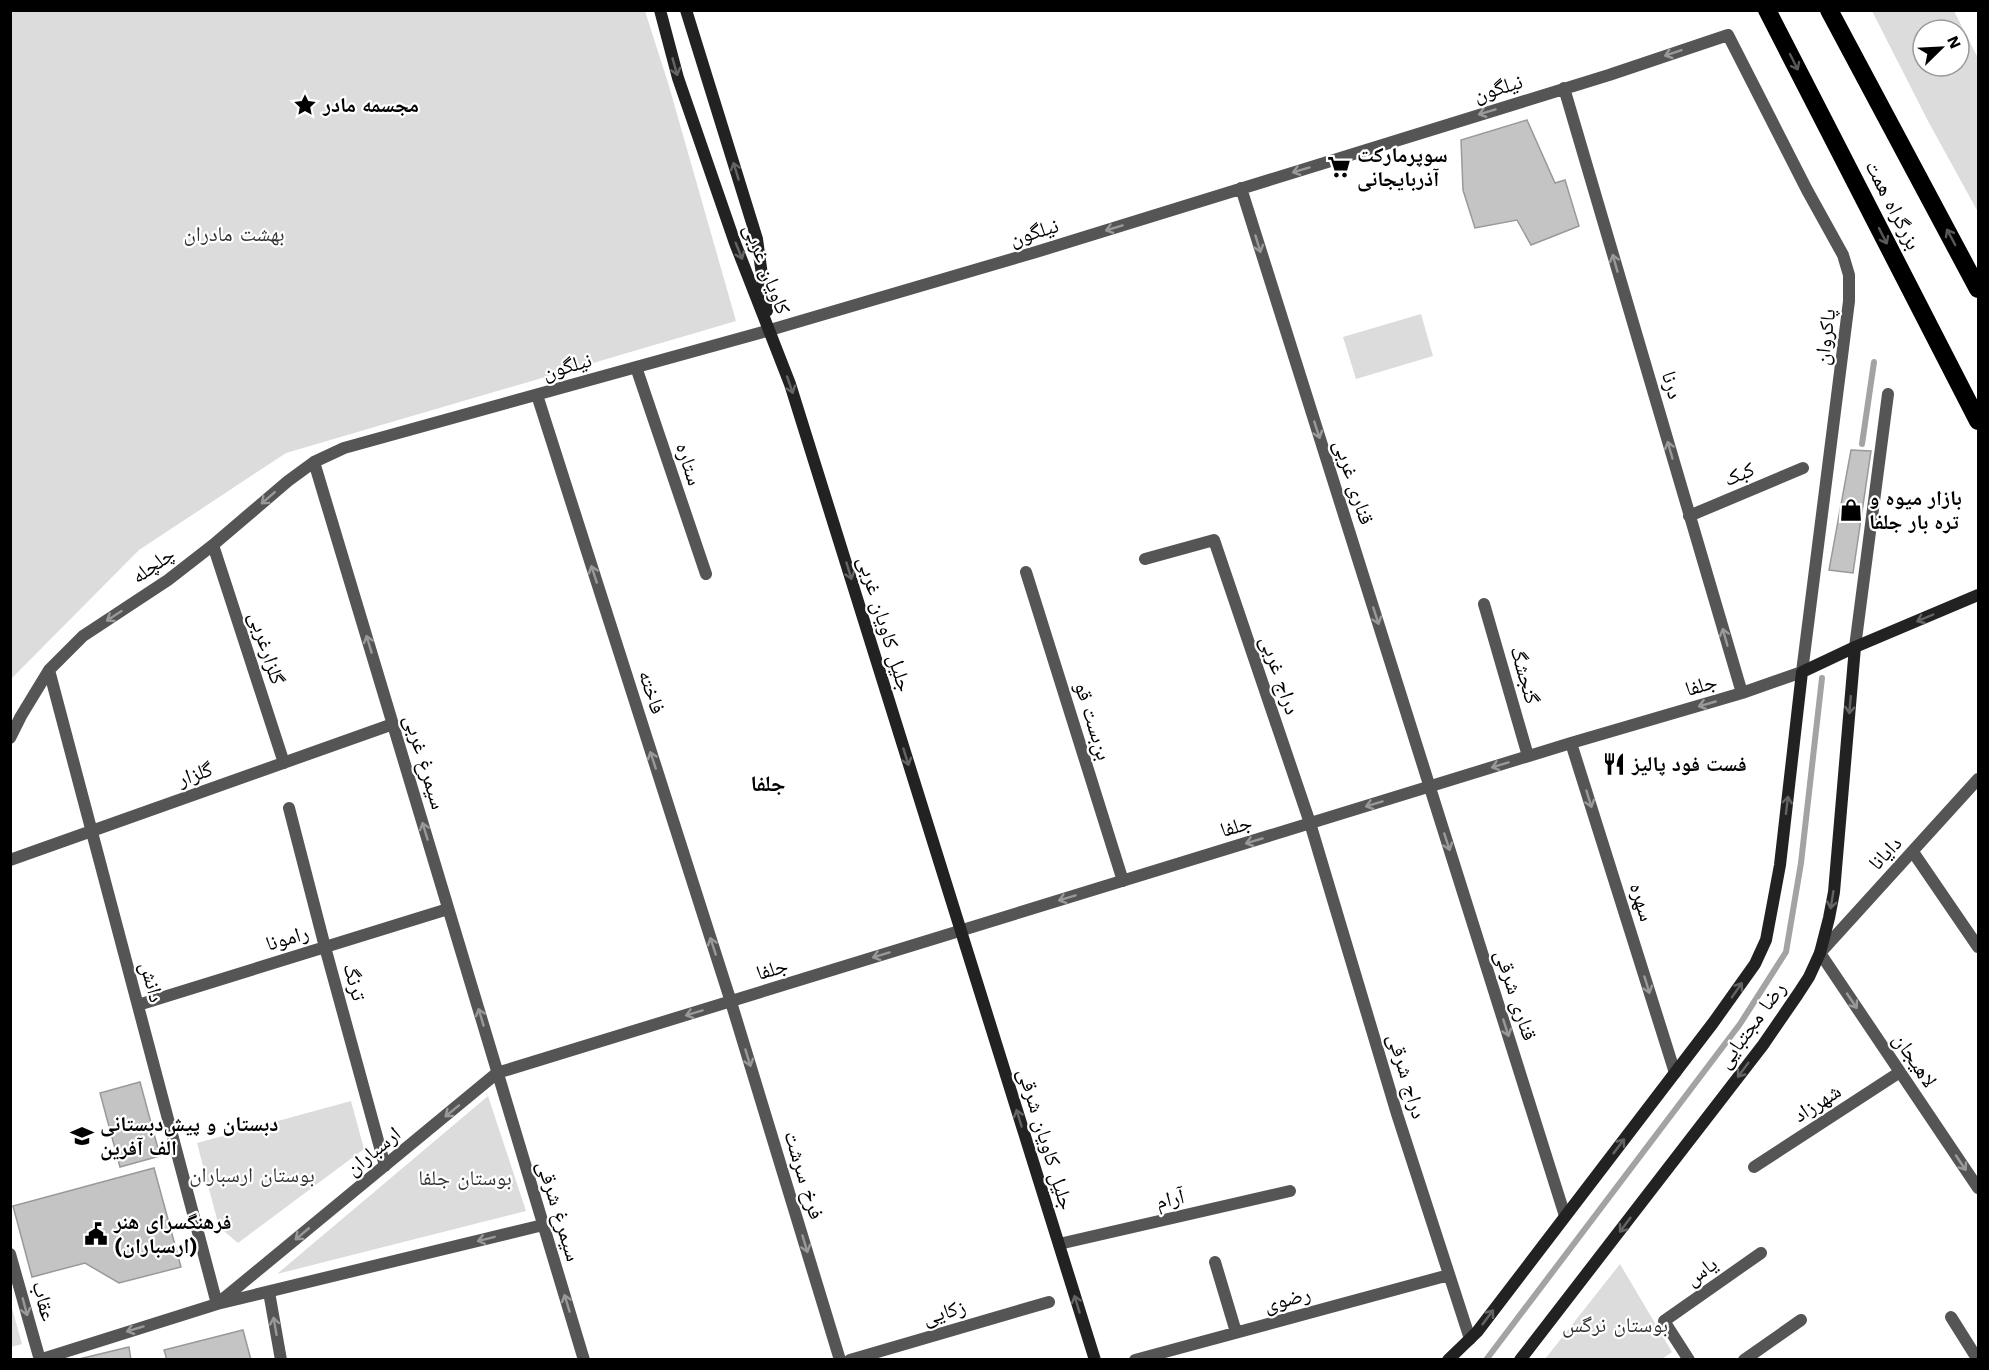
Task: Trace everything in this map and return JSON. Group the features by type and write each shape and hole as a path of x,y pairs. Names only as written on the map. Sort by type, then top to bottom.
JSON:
{"highway":[{"name":"بزرگراه همت","path":"1767,10 1978,421"},
{"name":"بزرگراه همت","path":"1828,10 1978,289"}],"main road":[{"name":"کاویان غربی","path":"660,10 678,78 724,210 770,330"},
{"name":"کاویان غربی","path":"686,10 757,239 770,330"},
{"name":"جلیل کاویان غربی","path":"770,330 790,384 961,931"},
{"name":"جلفا","path":"1802,672 1978,595"},
{"name":"رضا مجتبایی","path":"1520,1359 1763,1045 1809,977 1820,953 1834,892 1855,647"},
{"name":"رضا مجتبایی","path":"1448,1359 1470,1339 1675,1073 1755,964 1766,940 1780,865 1802,672"},
{"name":"جلیل کاویان شرقی","path":"961,931 1095,1359"}],"street":[{"name":"نیلگون","path":"344,448 770,330 1036,252 1728,35"},
{"name":"پاکروان","path":"1728,35 1843,255 1849,275 1850,295 1802,672"},
{"name":"درنا","path":"1564,88 1742,693"},
{"name":"قناری غربی","path":"1240,188 1430,787"},
{"name":"ستاره","path":"636,367 706,574"},
{"path":"1855,647 1888,394"},
{"name":"فاخته","path":"537,395 730,1002"},
{"name":"چلچله","path":"10,738 49,670 83,636 168,580 314,462 344,448"},
{"name":"سیمرغ غربی","path":"314,462 497,1073"},
{"name":"کبک","path":"1689,516 1803,468"},
{"name":"دراج غربی","path":"1145,559 1214,540 1310,824"},
{"name":"گلزارغربی","path":"213,545 284,763"},
{"name":"بن‌بست قو","path":"1026,572 1123,881"},
{"name":"گنجشگ","path":"1484,604 1528,756"},
{"name":"دانش","path":"49,670 217,1304"},
{"name":"جلفا","path":"497,1073 1528,756 1742,693 1802,672"},
{"name":"گلزار","path":"10,860 393,724"},
{"name":"سهره","path":"1571,743 1675,1073"},
{"name":"دایانا","path":"1820,953 1978,779"},
{"name":"قناری شرقی","path":"1430,787 1565,1216"},
{"name":"ترنگ","path":"289,808 385,1166"},
{"name":"دراج شرقی","path":"1310,824 1397,1114 1470,1339"},
{"path":"1913,852 1978,947"},
{"name":"رامونا","path":"138,1005 448,909"},
{"name":"لاهیجان","path":"1820,953 1978,1188"},
{"name":"فرخ سرشت","path":"730,1002 840,1359"},
{"name":"شهرزاد","path":"1754,1167 1900,1072"},
{"name":"ارسباران","path":"217,1304 497,1073"},
{"name":"سیمرغ شرقی","path":"497,1073 584,1359"},
{"name":"آرام","path":"1059,1244 1290,1191"},
{"name":"ارسباران","path":"39,1359 217,1304 543,1225"},
{"name":"یاس","path":"1689,1359 1664,1321 1761,1253"},
{"name":"عقاب","path":"10,1254 39,1359"},
{"path":"1215,1262 1236,1332"},
{"name":"رضوی","path":"1136,1359 1449,1275"},
{"path":"269,1292 281,1359"},
{"name":"زکایی","path":"850,1359 1049,1302"},
{"path":"1951,1317 1978,1359"},
{"path":"1744,1359 1801,1320"}],"green space":[{"name":"بهشت مادران","path":"11,10 645,11 669,86 736,321 286,453 139,550 11,679"},
{"path":"1872,11 1954,11 1958,18 1911,18 1911,78 1971,78 1971,44 1978,58 1978,212"},
{"path":"1421,314 1433,356 1356,379 1343,337"},
{"name":"بوستان جلفا","path":"488,1096 526,1211 277,1274"},
{"name":"بوستان ارسباران","path":"351,1101 364,1149 238,1243 219,1227 197,1143"},
{"name":"بوستان نرگس","path":"1620,1264 1672,1352 1662,1359 1545,1359"},
{"path":"10,1301 22,1344 11,1347 10,1347"}],"building":[{"path":"1527,120 1555,183 1565,180 1579,226 1531,245 1517,220 1475,228 1463,190 1461,140"},
{"name":"بازار میوه و تره بار جلفا","path":"1851,450 1871,451 1853,573 1829,570"},
{"path":"140,1082 160,1156 120,1167 100,1093"},
{"name":"فرهنگسرای هنر (ارسباران)","path":"154,1168 181,1267 119,1283 85,1263 32,1277 13,1206"},
{"path":"243,1330 251,1360 167,1360 164,1350"},
{"path":"129,1347 131,1360 79,1359"}],"waterway":[{"path":"1862,444 1874,362"},
{"path":"1486,1360 1740,1024 1786,952 1801,863 1822,678"}],"place":[{"name":"مجسمه مادر","path":"305,105"},
{"name":"سوپرمارکت آذربایجانی","path":"1339,167"},
{"name":"بازار میوه و تره بار جلفا","path":"1851,510"},
{"name":"فست فود پالیز","path":"1614,764"},
{"name":"دبستان و پیش‌دبستانی الف آفرین","path":"82,1136"},
{"name":"فرهنگسرای هنر (ارسباران)","path":"96,1234"}],"district":[{"name":"جلفا","path":"768,783"}]}
